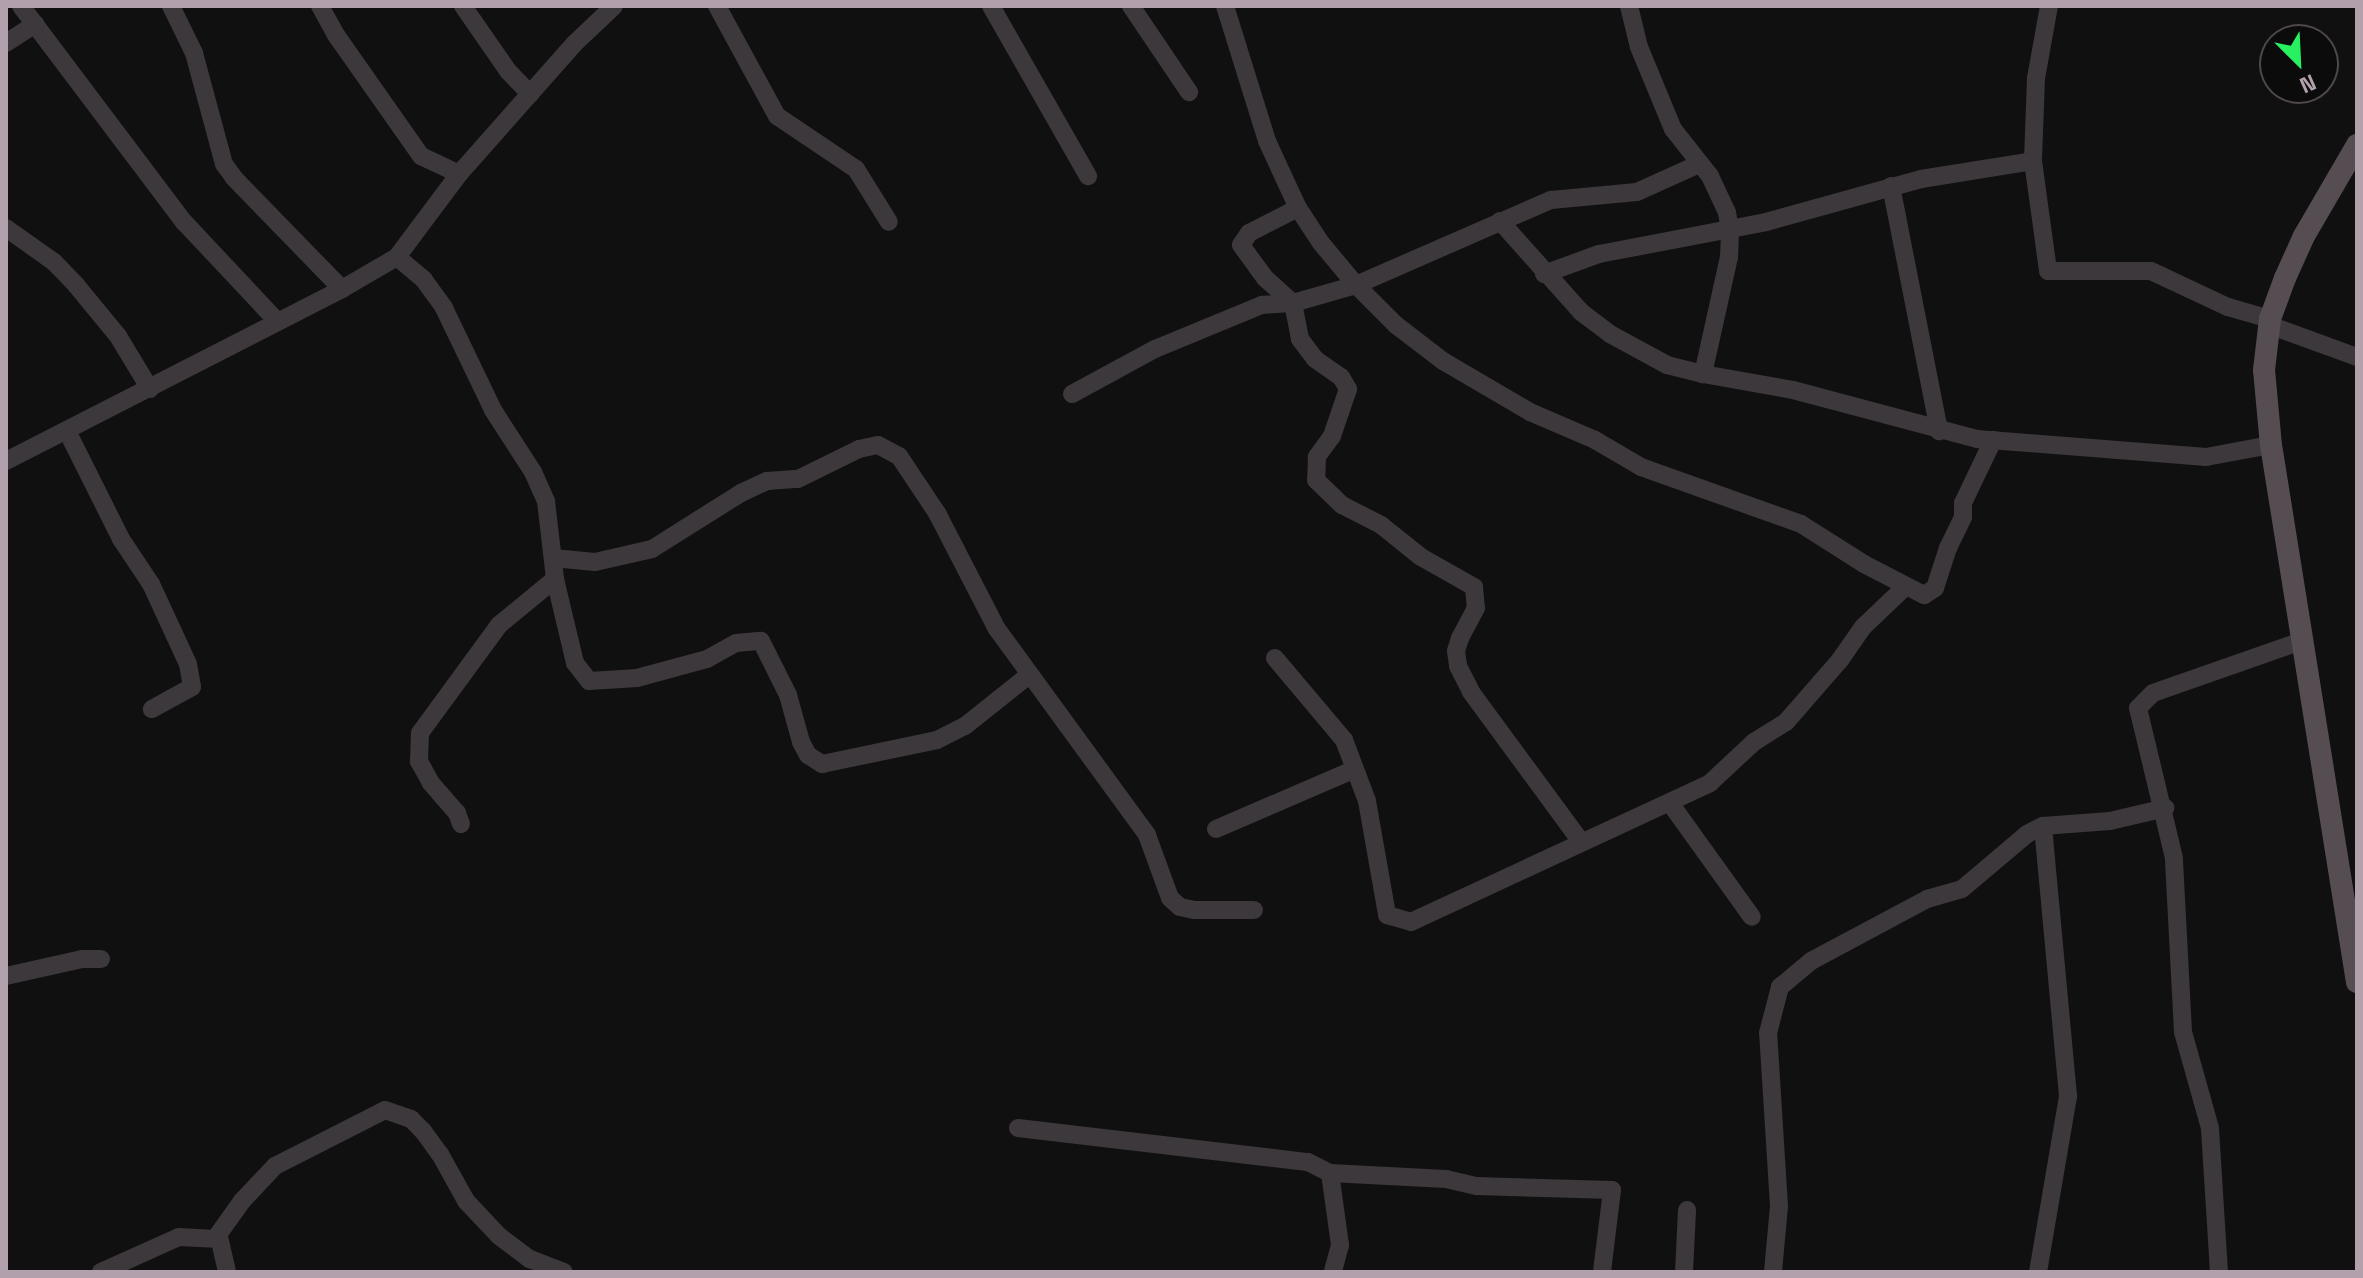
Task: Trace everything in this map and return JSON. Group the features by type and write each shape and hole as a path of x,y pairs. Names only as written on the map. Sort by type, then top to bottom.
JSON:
{"main road":[{"path":"2357,145 2304,236 2270,322 2264,370 2271,445 2357,982"}],"street":[{"path":"21,6 184,222 278,322"},
{"path":"171,6 194,53 224,164 342,289"},
{"path":"320,6 336,35 421,156 459,174"},
{"path":"463,6 508,71 530,94"},
{"path":"6,461 342,289 397,257 459,174 614,6"},
{"path":"717,6 777,116 856,169 889,222"},
{"path":"991,6 1088,176"},
{"path":"1131,6 1189,92"},
{"path":"1225,6 1267,141 1298,208 1321,243 1356,285 1396,325 1443,361 1530,412 1595,440 1641,467 1801,524 1905,587 1924,595 1935,588 1948,548 1963,517 1963,503 1993,440"},
{"path":"1629,6 1639,47 1673,129 1710,176 1727,212 1729,257 1703,374"},
{"path":"2049,6 2036,78 2033,161 2048,271 2151,271 2228,307 2357,357"},
{"path":"6,43 35,24"},
{"path":"1544,274 1599,254 1730,230 1891,186 2033,161"},
{"path":"1072,394 1168,343 1262,305 1293,303 1356,285 1551,200 1637,192 1699,164"},
{"path":"1891,186 1939,431"},
{"path":"1298,208 1249,233 1241,245 1265,278 1293,303 1300,339 1315,359 1341,377 1348,389 1332,436 1317,457 1316,480 1342,505 1381,525 1421,557 1474,587 1476,608 1460,638 1456,651 1458,666 1479,703 1581,842"},
{"path":"1500,221 1581,312 1610,334 1667,365 1793,390 1939,431 1993,440 2206,457 2271,445"},
{"path":"6,228 54,262 76,285 118,336 150,389"},
{"path":"397,257 424,280 444,308 493,410 533,472 546,501 555,579 575,663 589,681 637,678 707,659 736,643 761,641 788,695 801,742 808,755 822,764 937,740 965,726 1029,675"},
{"path":"67,431 121,539 151,584 188,664 192,687 152,709"},
{"path":"553,558 595,562 652,549 741,493 767,481 798,479 859,449 878,445 899,456 937,513 997,629 1147,835 1170,898 1180,907 1194,910 1254,910"},
{"path":"461,824 457,813 431,783 419,761 420,733 499,625 555,579"},
{"path":"1275,658 1344,740 1367,801 1387,915 1411,922 1710,783 1754,742 1786,722 1840,660 1863,627 1905,587"},
{"path":"2219,1272 2210,1128 2183,1032 2174,858 2165,808 2138,708 2153,693 2304,640"},
{"path":"1216,829 1355,769"},
{"path":"1670,803 1752,917"},
{"path":"1773,1272 1779,1206 1768,1033 1780,987 1811,961 1927,899 1962,889 2027,834 2043,826 2110,821 2165,808"},
{"path":"2038,1272 2068,1096 2043,826"},
{"path":"6,976 82,959 101,959"},
{"path":"214,1239 242,1201 275,1166 385,1110 411,1119 423,1131 440,1154 466,1201 499,1236 530,1259 564,1272"},
{"path":"1018,1128 1308,1162 1330,1173 1446,1179 1477,1186 1612,1190 1602,1272"},
{"path":"1330,1173 1340,1245 1333,1272"},
{"path":"1684,1272 1687,1210"},
{"path":"101,1272 179,1237 188,1235 214,1239"},
{"path":"214,1239 225,1265"}]}
